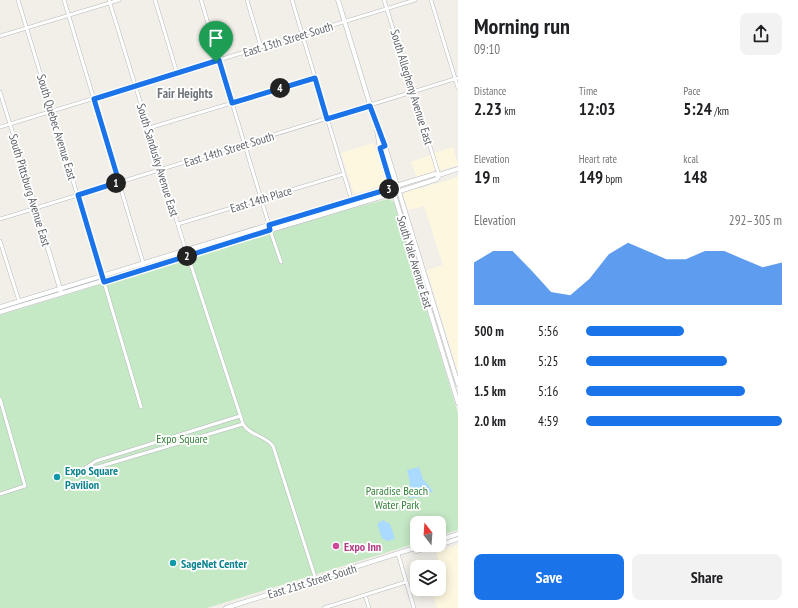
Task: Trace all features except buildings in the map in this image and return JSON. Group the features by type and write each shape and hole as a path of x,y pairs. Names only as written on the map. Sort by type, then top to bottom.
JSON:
{"main road":[{"name":"South Yale Avenue East","path":"338,0 370,106 385,146 458,384"},
{"name":"South Yale Avenue East","path":"375,121 380,148 458,403"},
{"path":"380,148 385,146"},
{"path":"0,312 104,282 394,193 398,189 435,174 439,175 458,169"},
{"path":"0,307 392,188 398,189"},
{"name":"South Pittsburg Avenue East","path":"36,208 62,294"},
{"path":"269,225 270,230"},
{"path":"186,251 188,256"},
{"path":"413,257 419,255"},
{"path":"102,276 104,282"},
{"path":"18,301 20,306"},
{"path":"432,320 438,318"},
{"path":"444,357 449,355"},
{"path":"453,385 458,384"},
{"path":"446,538 458,534"},
{"name":"East 21st Street South","path":"446,543 458,539"},
{"name":"East 21st Street South","path":"226,608 410,550"},
{"name":"East 21st Street South","path":"398,554 410,551"}],"street":[{"name":"South Quebec Avenue East","path":"18,0 102,276"},
{"path":"64,0 146,269"},
{"path":"0,36 110,1 119,0"},
{"path":"155,0 178,73"},
{"path":"201,0 269,225"},
{"path":"247,0 261,47"},
{"path":"292,0 353,205"},
{"name":"South Allegheny Avenue East","path":"384,0 439,175"},
{"name":"East 13th Street South","path":"0,127 415,0"},
{"path":"431,0 457,79 458,88"},
{"name":"South Sandusky Avenue East","path":"110,1 186,251"},
{"path":"149,128 315,78"},
{"name":"East 14th Street South","path":"0,219 457,79"},
{"name":"South Pittsburg Avenue East","path":"0,92 36,208"},
{"name":"East 14th Place","path":"178,224 344,174"},
{"path":"270,230 281,262"},
{"path":"0,240 18,301"},
{"path":"188,256 243,424 252,433 266,439 273,446 316,580"},
{"path":"104,282 141,406"},
{"path":"0,399 25,486 0,494"},
{"path":"240,416 96,461 86,467 98,467 243,424"},
{"path":"398,554 414,608"},
{"path":"324,608 406,582"},
{"path":"365,595 369,608"}],"shaded area":[{"path":"374,143 386,184 354,194 341,153"},
{"path":"453,147 458,165 442,170 439,169 434,153"},
{"path":"431,155 435,169 432,173 417,178 411,162"},
{"path":"458,177 458,372 427,270 443,265 424,206 408,210 403,194 418,187 419,189"},
{"path":"458,545 458,608 437,608 433,596 446,596 446,560 438,560 436,552 446,552 446,549"}],"green space":[{"name":"Expo Square","path":"388,199 394,202 458,413 458,530 446,533 446,516 410,516 410,545 207,608 0,608 0,315 353,208"}],"water":[{"path":"419,467 423,479 433,491 421,497 409,498 410,483 407,470"},
{"path":"383,520 390,524 395,539 387,541 382,538 377,524"}],"place":[{"name":"Expo Square Pavilion","path":"57,477"},
{"name":"Expo Inn","path":"336,546"},
{"name":"SageNet Center","path":"173,563"}],"district":[{"name":"Fair Heights","path":"185,93"}],"route":[{"path":"219,60 232,103 315,78 327,119 370,106 385,146 380,148 392,188 269,225 270,230 104,282 78,195 119,182 94,99 216,62 219,60"}],"park label":[{"name":"Paradise Beach Water Park","path":"397,497"}]}
